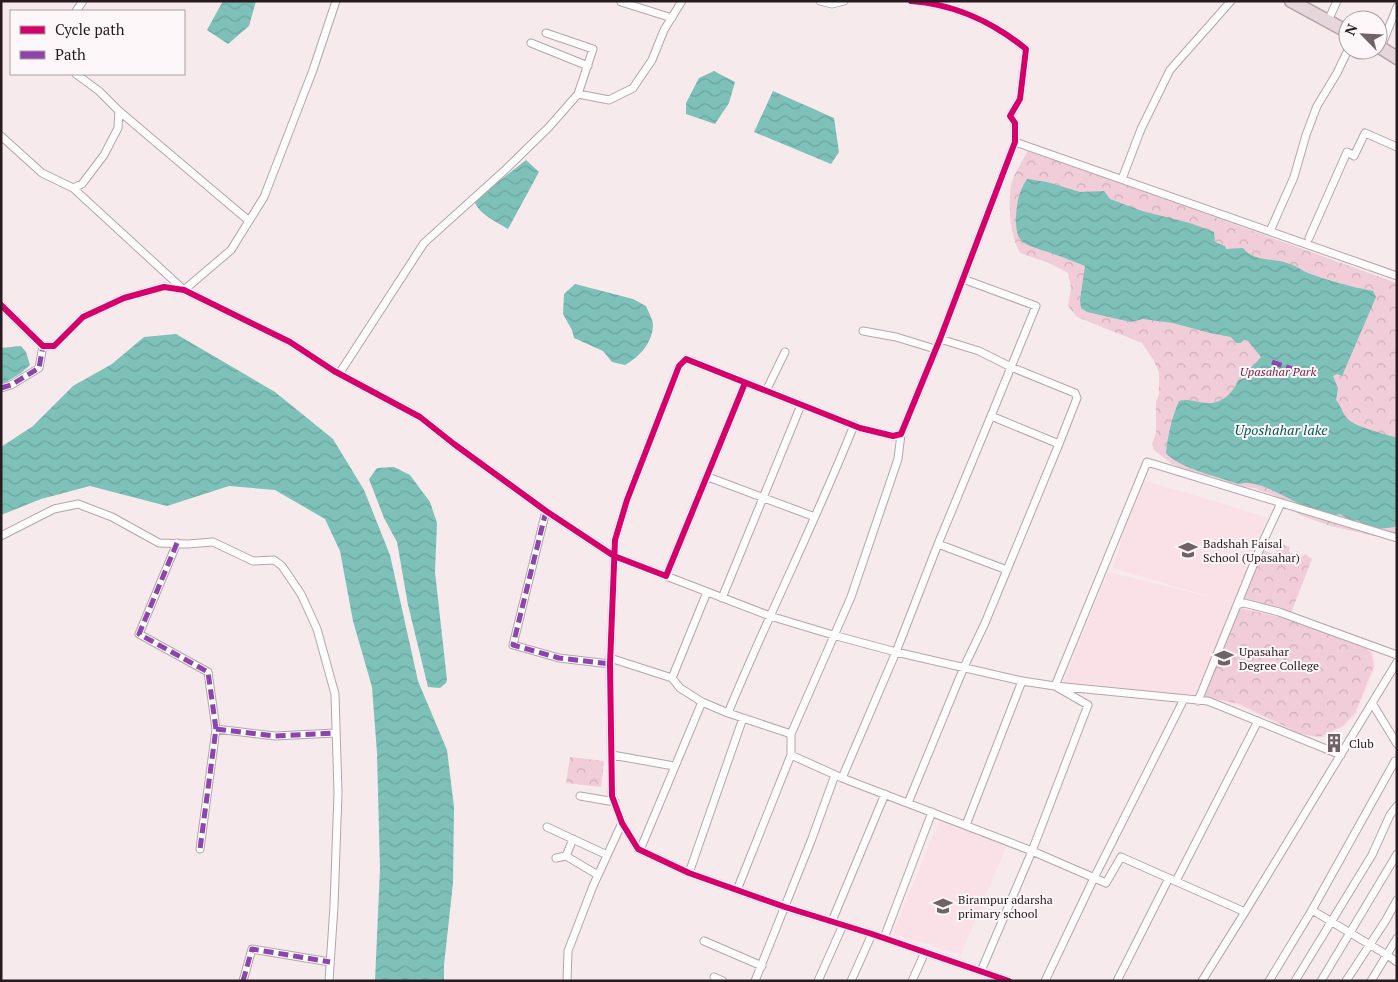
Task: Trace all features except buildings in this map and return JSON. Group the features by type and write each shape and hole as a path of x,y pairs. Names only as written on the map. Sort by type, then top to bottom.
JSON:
{"highway":[{"path":"1291,1 1338,26"}],"street":[{"path":"1,305 43,346 54,346 83,318 124,298 164,287 184,290 230,250 264,196 313,70 336,1"},
{"path":"578,94 609,100 633,88 652,60 664,30 682,1"},
{"path":"820,1 832,4 844,1"},
{"path":"737,890 791,755 790,734 851,597 898,459 901,434 940,339 1015,142 1014,123 1010,116 1020,99 1026,49 1010,36 973,15 910,1"},
{"path":"1122,179 1141,129 1170,70 1231,1"},
{"path":"1328,21 1337,1"},
{"path":"621,2 672,18"},
{"path":"1388,27 1397,7"},
{"path":"340,374 424,243 505,170 549,127 578,94 593,49 546,32"},
{"path":"531,43 588,66"},
{"path":"1270,231 1294,177 1306,135 1317,106 1343,60"},
{"path":"77,75 99,91 119,111 249,221"},
{"path":"73,188 82,184 104,155 118,128 119,111"},
{"path":"1309,238 1347,152 1354,156 1365,133 1397,146"},
{"path":"1,136 42,173 73,188 184,290 290,342 340,374 420,417 454,444 546,510 614,556 770,616 833,635 896,652 1022,681 1208,701 1341,755"},
{"path":"1015,142 1397,276"},
{"path":"755,981 839,776 896,652 938,544 1036,306 963,279"},
{"path":"863,331 896,337 935,349"},
{"path":"908,803 964,668 985,623 1077,398 1076,395 978,351 940,339"},
{"path":"1,388 11,385 39,368 43,346"},
{"path":"766,391 785,352"},
{"path":"901,434 892,436 854,425 686,360 679,366 627,500 615,540 610,661 612,796 622,824 640,850 690,873 737,890 1009,981"},
{"path":"666,576 708,477 745,382"},
{"path":"722,598 801,405"},
{"path":"992,416 1059,444"},
{"path":"728,713 815,518 854,425"},
{"path":"1055,686 1147,462 1397,538"},
{"path":"708,477 815,518"},
{"path":"1198,700 1261,546 1281,503"},
{"path":"1,536 54,509 78,504 112,517 159,543 213,542 253,561 274,560 282,566 301,594 316,629 335,694 338,793 329,981"},
{"path":"546,510 514,645 559,658 610,661 672,678 680,688 702,702 790,734"},
{"path":"176,543 139,634 208,672 216,729 200,848"},
{"path":"938,544 1007,570"},
{"path":"672,678 707,592"},
{"path":"1237,605 1244,603 1279,612 1397,655"},
{"path":"1202,981 1397,662"},
{"path":"966,825 1022,681"},
{"path":"981,971 1032,851 1088,705 1055,686"},
{"path":"1046,981 1094,878 1184,699"},
{"path":"640,850 702,702"},
{"path":"1372,703 1397,744"},
{"path":"690,873 743,718"},
{"path":"1117,981 1258,721"},
{"path":"216,729 275,736 335,733"},
{"path":"612,755 674,766"},
{"path":"791,755 839,776 1032,851 1106,883 1121,856 1245,912"},
{"path":"1269,981 1312,910 1396,761"},
{"path":"832,921 886,794"},
{"path":"580,796 615,802"},
{"path":"1295,981 1372,855 1390,815 1397,806"},
{"path":"884,938 932,812"},
{"path":"567,981 568,951 598,875 622,824"},
{"path":"547,826 607,855"},
{"path":"566,856 573,838"},
{"path":"1321,981 1397,854"},
{"path":"556,858 566,856 598,875"},
{"path":"1346,981 1397,900"},
{"path":"1312,910 1397,962"},
{"path":"818,981 843,925"},
{"path":"851,981 872,934"},
{"path":"1371,981 1397,938"},
{"path":"704,941 762,966"},
{"path":"243,981 252,949 330,962"},
{"path":"912,981 925,952"},
{"path":"714,977 723,981"}],"shaded area":[{"name":"Upasahar Degree College","path":"1140,479 1267,517 1240,605 1346,635 1373,650 1376,666 1356,715 1339,731 1323,738 1304,736 1238,706 1196,699 1068,693 1062,686 1108,572 1218,599 1113,568"},
{"name":"Birampur adarsha primary school","path":"940,819 1007,845 961,954 892,934"}],"green space":[{"name":"Uposhahar lake","path":"1028,150 1397,283 1397,541 1330,526 1300,515 1273,495 1254,488 1239,487 1212,476 1200,475 1172,464 1154,450 1152,444 1156,433 1156,402 1159,394 1159,372 1142,343 1077,317 1068,306 1071,288 1068,273 1049,263 1020,253 1017,246 1011,221 1011,186"},
{"path":"1279,543 1290,547 1289,552 1294,554 1296,551 1312,559 1291,613 1242,600 1261,549 1275,555"},
{"path":"1238,608 1303,622 1371,652 1374,666 1355,713 1343,726 1320,737 1301,734 1239,704 1203,696"},
{"path":"570,757 604,761 601,787 566,783"}],"water":[{"path":"223,1 256,1 249,26 228,44 207,30"},
{"path":"714,71 735,82 729,103 715,124 686,114 686,103 699,78"},
{"path":"773,91 834,118 839,152 831,164 754,132"},
{"path":"526,160 539,172 508,229 484,214 474,201"},
{"name":"Uposhahar lake","path":"1027,179 1047,182 1080,192 1104,191 1110,199 1142,211 1190,223 1214,232 1215,242 1225,246 1226,249 1243,248 1252,256 1258,258 1281,261 1324,279 1373,291 1376,297 1342,376 1337,374 1333,376 1338,388 1336,400 1349,420 1364,428 1397,438 1397,522 1395,527 1375,528 1366,526 1358,520 1352,521 1340,514 1329,515 1317,512 1263,487 1251,483 1239,484 1189,467 1179,463 1166,453 1174,413 1179,401 1218,402 1234,389 1238,380 1245,378 1246,369 1252,367 1261,357 1248,341 1244,340 1236,343 1231,337 1173,323 1143,319 1131,322 1087,312 1081,308 1080,300 1085,266 1028,245 1023,242 1017,233 1016,216 1018,201"},
{"path":"575,284 633,299 646,306 653,324 651,337 644,349 635,358 625,365 612,362 603,351 574,338 572,330 563,314 564,294"},
{"path":"176,334 275,392 333,439 364,490 390,555 418,681 447,750 454,807 453,883 444,981 375,981 380,869 377,753 372,687 353,621 340,551 325,519 275,490 229,486 167,506 90,486 41,499 1,515 1,447 33,426 73,386 112,364 144,337"},
{"path":"21,346 26,352 30,365 1,385 1,348"},
{"path":"394,467 410,475 430,502 437,523 435,572 447,680 440,688 428,687 408,605 397,542 384,518 369,479 377,468"}],"marked path":[{"path":"1,388 11,385 39,368 43,346"},
{"path":"1272,362 1315,377"},
{"path":"546,511 513,645 559,658 610,664"},
{"path":"177,543 139,634 208,672 216,729 200,849"},
{"path":"216,729 275,736 335,733"},
{"path":"243,981 252,949 330,962"}],"cycle path":[{"path":"911,1 942,6 972,16 1000,31 1026,49 1020,99 1010,116 1015,123 1015,142 940,339 901,434 893,436 860,428 686,359 679,366 627,500 615,540 610,664 612,796 622,823 638,849 689,873 785,907 872,934 1009,981"},
{"path":"1,305 43,346 54,346 83,317 124,298 164,287 184,290 290,342 334,371 420,417 546,511 614,556 666,576 745,383"}],"place":[{"name":"Badshah Faisal School (Upasahar)","path":"1188,550"},
{"name":"Upasahar Degree College","path":"1224,658"},
{"name":"Club","path":"1334,743"},
{"name":"Birampur adarsha primary school","path":"943,906"}],"park label":[{"name":"Upasahar Park","path":"1278,371"}]}
